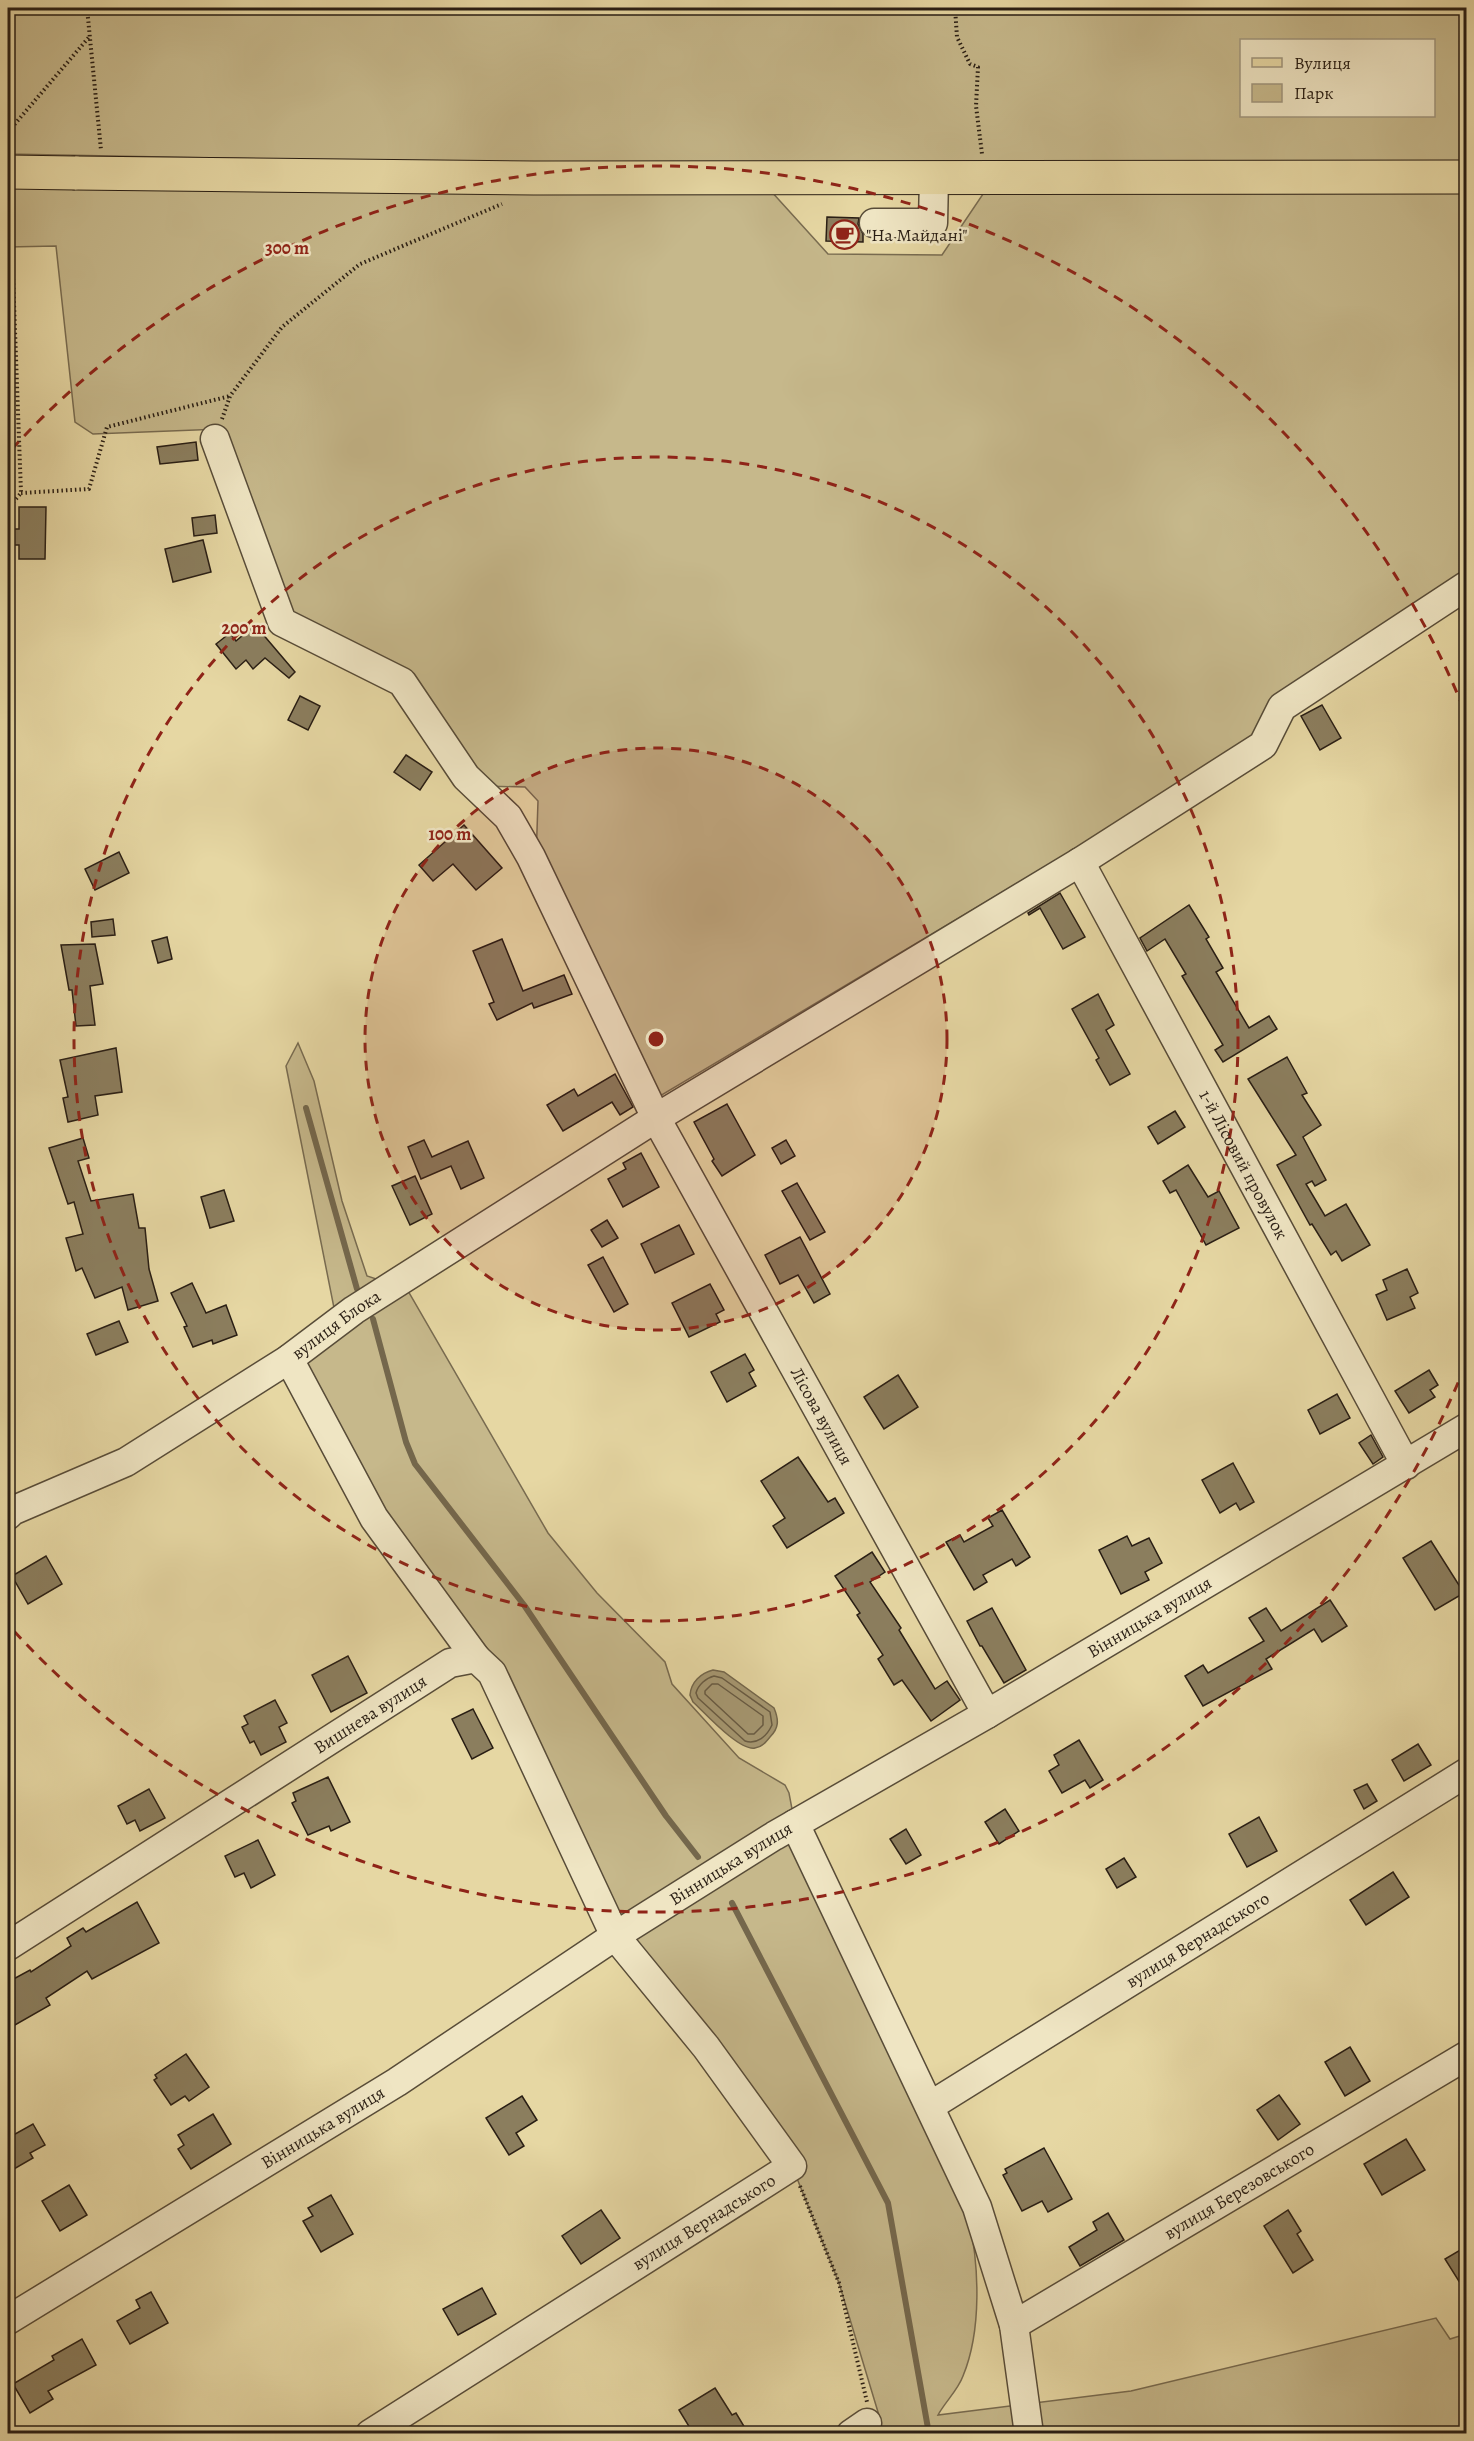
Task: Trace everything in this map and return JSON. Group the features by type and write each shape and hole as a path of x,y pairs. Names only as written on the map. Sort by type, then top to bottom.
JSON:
{"main road":[{"path":"9,173 534,178 1467,177"}],"street":[{"path":"874,223 933,223 934,178"},
{"name":"Лісова вулиця","path":"215,439 282,622 402,682 466,777 508,817 531,857 656,1118 987,1714"},
{"name":"вулиця Блока","path":"8,1515 12,1511 126,1462 289,1359 354,1310 656,1118 1080,862 1263,745 1282,707 1467,586"},
{"name":"1-й Лісовий провулок","path":"1080,862 1406,1465"},
{"path":"289,1359 374,1518 476,1658 492,1673 615,1936"},
{"name":"Вінницька вулиця","path":"8,2320 397,2082 615,1936 795,1824 987,1714 1467,1428"},
{"name":"Вишнева вулиця","path":"8,1946 450,1663 476,1658"},
{"name":"вулиця Вернадського","path":"930,2106 1467,1773"},
{"path":"795,1824 977,2207 1014,2325 1029,2433"},
{"name":"вулиця Вернадського","path":"370,2433 792,2166 706,2047 615,1936"},
{"name":"вулиця Березовського","path":"1014,2325 1467,2056"}],"path":[{"path":"87,8 90,36 89,174"},
{"path":"955,8 957,37 970,64 978,67 976,106 982,160"},
{"path":"8,627 12,553 10,506 21,493 8,132 90,36"},
{"path":"215,439 230,396 282,327 360,264 499,206 534,178"},
{"path":"21,493 88,489 106,427 230,396"},
{"path":"792,2166 839,2283 868,2407 859,2428"}],"green space":[{"path":"8,8 1466,8 1466,168 533,164 8,154"},
{"path":"8,185 770,190 828,254 942,255 983,194 1466,190 1466,573 1254,742 655,1099 536,860 538,801 525,787 482,786 409,677 288,617 221,429 93,434 75,422 56,246 8,247"},
{"path":"8,445 12,553 8,627"},
{"path":"298,1043 314,1081 342,1201 367,1276 407,1289 548,1533 597,1593 665,1662 672,1684 739,1758 785,1785 789,1793 795,1825 969,2219 977,2277 973,2339 961,2381 938,2415 1131,2391 1436,2318 1450,2339 1466,2334 1466,2433 864,2433 881,2422 839,2283 792,2166 615,1936 476,1658 289,1359 337,1323 286,1066"}],"water":[{"path":"713,1670 724,1672 774,1708 777,1727 762,1745 755,1748 740,1744 693,1702 690,1695 695,1682 704,1673"}],"building":[{"path":"827,217 859,218 858,224 863,234 863,242 826,241"},
{"path":"196,442 198,460 160,464 157,447"},
{"path":"19,507 46,507 45,559 19,559 19,545 13,545 14,529 19,529"},
{"path":"215,515 217,533 194,536 192,518"},
{"path":"203,540 211,572 173,582 165,549"},
{"path":"255,625 295,672 289,678 265,658 253,669 246,660 236,669 216,644 230,633 236,641"},
{"path":"300,696 320,706 308,730 288,720"},
{"path":"1322,705 1341,738 1320,750 1301,716"},
{"path":"406,755 432,772 420,790 394,772"},
{"path":"464,825 502,868 476,890 453,864 433,881 419,865"},
{"path":"119,852 129,873 95,890 85,869"},
{"path":"1060,893 1085,937 1063,949 1040,908 1029,915 1028,913"},
{"path":"1189,905 1209,937 1206,939 1223,968 1216,972 1249,1028 1269,1016 1277,1029 1223,1062 1215,1050 1223,1045 1182,976 1186,974 1165,939 1147,951 1140,938"},
{"path":"113,919 115,935 92,937 91,922"},
{"path":"167,937 172,959 158,963 152,941"},
{"path":"502,939 523,991 564,975 572,994 534,1008 532,1003 497,1020 489,1004 494,1002 473,951"},
{"path":"95,944 103,984 90,986 95,1025 76,1026 72,990 69,990 61,945"},
{"path":"1098,994 1114,1025 1106,1030 1130,1074 1110,1085 1096,1060 1099,1058 1072,1009"},
{"path":"116,1048 122,1092 95,1096 98,1115 68,1122 63,1098 68,1097 60,1060"},
{"path":"1287,1057 1307,1093 1302,1095 1321,1125 1303,1137 1326,1180 1315,1186 1312,1181 1306,1184 1325,1216 1346,1204 1370,1245 1342,1261 1336,1251 1331,1255 1312,1224 1310,1225 1277,1165 1296,1155 1248,1079"},
{"path":"615,1074 633,1107 620,1115 612,1102 563,1131 547,1105 574,1089 578,1096"},
{"path":"727,1104 755,1155 722,1176 712,1161 714,1159 694,1122"},
{"path":"1175,1111 1185,1127 1158,1144 1148,1127"},
{"path":"83,1138 89,1158 78,1161 91,1201 133,1194 139,1228 145,1228 149,1269 158,1301 128,1310 122,1287 95,1298 82,1268 76,1271 66,1238 83,1234 74,1202 68,1204 49,1148"},
{"path":"424,1140 432,1157 468,1141 484,1178 461,1189 451,1166 421,1179 408,1147"},
{"path":"786,1140 795,1156 781,1164 772,1148"},
{"path":"641,1153 659,1187 623,1207 608,1179 626,1169 623,1163"},
{"path":"1188,1165 1208,1197 1219,1191 1239,1228 1206,1245 1176,1190 1170,1193 1163,1181"},
{"path":"415,1176 432,1214 410,1225 392,1186"},
{"path":"797,1183 825,1232 810,1240 782,1191"},
{"path":"224,1190 234,1221 210,1228 201,1197"},
{"path":"607,1220 618,1238 602,1247 591,1230"},
{"path":"679,1225 694,1254 655,1273 641,1244"},
{"path":"800,1237 830,1294 814,1303 798,1275 780,1284 765,1255"},
{"path":"603,1257 628,1304 614,1312 588,1265"},
{"path":"1407,1269 1418,1293 1410,1297 1415,1308 1387,1320 1376,1295 1387,1290 1383,1280"},
{"path":"192,1283 206,1313 226,1305 237,1335 213,1344 212,1340 193,1347 184,1327 187,1326 171,1293"},
{"path":"710,1284 724,1310 716,1314 720,1322 689,1337 672,1303"},
{"path":"119,1321 128,1342 96,1355 87,1334"},
{"path":"745,1354 754,1370 749,1373 756,1386 727,1402 711,1372"},
{"path":"1429,1370 1438,1385 1430,1390 1435,1397 1409,1413 1395,1391"},
{"path":"898,1375 918,1407 884,1429 864,1397"},
{"path":"1337,1394 1350,1418 1320,1434 1308,1410"},
{"path":"1371,1435 1383,1457 1373,1464 1359,1443"},
{"path":"798,1457 828,1502 835,1498 844,1513 787,1548 773,1526 785,1518 761,1481"},
{"path":"1233,1463 1254,1502 1240,1510 1236,1503 1220,1513 1202,1480"},
{"path":"1002,1510 1030,1557 1016,1566 1012,1559 983,1575 987,1582 974,1590 946,1542 960,1535 964,1542 993,1526 988,1518"},
{"path":"1127,1536 1132,1546 1149,1538 1162,1563 1145,1572 1149,1580 1121,1594 1099,1550"},
{"path":"1431,1541 1464,1593 1435,1610 1403,1558"},
{"path":"872,1552 885,1572 870,1582 901,1628 899,1630 935,1689 947,1681 960,1700 931,1721 902,1680 894,1685 878,1659 883,1655 857,1615 860,1613 835,1576"},
{"path":"46,1556 62,1584 28,1604 12,1576"},
{"path":"1330,1600 1347,1626 1322,1642 1314,1629 1266,1659 1272,1669 1203,1706 1185,1676 1203,1665 1208,1673 1264,1641 1249,1618 1266,1608 1281,1631"},
{"path":"992,1608 1026,1670 1004,1683 967,1621"},
{"path":"348,1656 367,1693 331,1712 312,1675"},
{"path":"275,1700 287,1723 279,1727 286,1742 261,1755 254,1741 250,1743 242,1727 248,1724 244,1716"},
{"path":"473,1709 493,1748 472,1759 452,1719"},
{"path":"1079,1740 1103,1780 1090,1788 1085,1780 1062,1793 1049,1771 1059,1765 1054,1755"},
{"path":"1418,1744 1431,1765 1404,1781 1392,1760"},
{"path":"328,1777 350,1822 331,1831 329,1826 308,1835 292,1803 296,1801 293,1793"},
{"path":"1367,1784 1377,1801 1364,1809 1354,1790"},
{"path":"149,1789 165,1818 140,1831 135,1820 127,1824 118,1806"},
{"path":"1005,1809 1019,1831 999,1844 985,1822"},
{"path":"1259,1817 1277,1851 1247,1867 1229,1834"},
{"path":"906,1829 921,1855 906,1864 890,1839"},
{"path":"258,1840 275,1875 251,1888 244,1873 235,1877 225,1856"},
{"path":"1124,1858 1136,1877 1117,1888 1106,1869"},
{"path":"1393,1872 1409,1897 1366,1925 1350,1900"},
{"path":"137,1902 159,1943 92,1979 87,1971 46,1998 50,2005 8,2029 8,1982 30,1970 31,1972 71,1946 67,1938 83,1928 86,1932"},
{"path":"1350,2047 1370,2081 1345,2096 1325,2062"},
{"path":"186,2054 209,2087 189,2101 185,2096 171,2105 154,2080 157,2078 155,2075"},
{"path":"1279,2095 1300,2124 1278,2140 1257,2110"},
{"path":"522,2096 537,2120 516,2133 524,2146 509,2155 486,2118"},
{"path":"213,2114 231,2144 191,2169 178,2149 184,2145 178,2135"},
{"path":"33,2124 45,2145 30,2153 33,2158 14,2169 8,2158 8,2138"},
{"path":"1406,2139 1425,2170 1382,2195 1364,2164"},
{"path":"1044,2148 1072,2199 1048,2212 1042,2201 1022,2211 1003,2175 1007,2173 1005,2169"},
{"path":"69,2185 87,2215 60,2231 42,2201"},
{"path":"331,2195 353,2234 321,2252 303,2221 313,2216 308,2208"},
{"path":"601,2210 620,2238 581,2264 562,2236"},
{"path":"1288,2210 1301,2231 1297,2234 1313,2260 1293,2273 1264,2226"},
{"path":"1108,2213 1124,2240 1080,2266 1069,2247 1097,2230 1093,2222"},
{"path":"1467,2246 1467,2294 1445,2259"},
{"path":"482,2288 496,2314 458,2335 443,2309"},
{"path":"151,2292 168,2323 130,2344 117,2321 140,2308 136,2300"},
{"path":"82,2339 96,2365 48,2391 53,2399 30,2413 13,2384 54,2360 52,2356"},
{"path":"715,2388 732,2415 736,2413 748,2433 693,2433 679,2410"}],"waterway":[{"path":"306,1108 357,1289"},
{"path":"373,1319 406,1442 415,1464 524,1605 666,1816 698,1857"},
{"path":"732,1903 888,2203 929,2434"}],"place":[{"name":"\"На Майдані\"","path":"845,235"}]}
